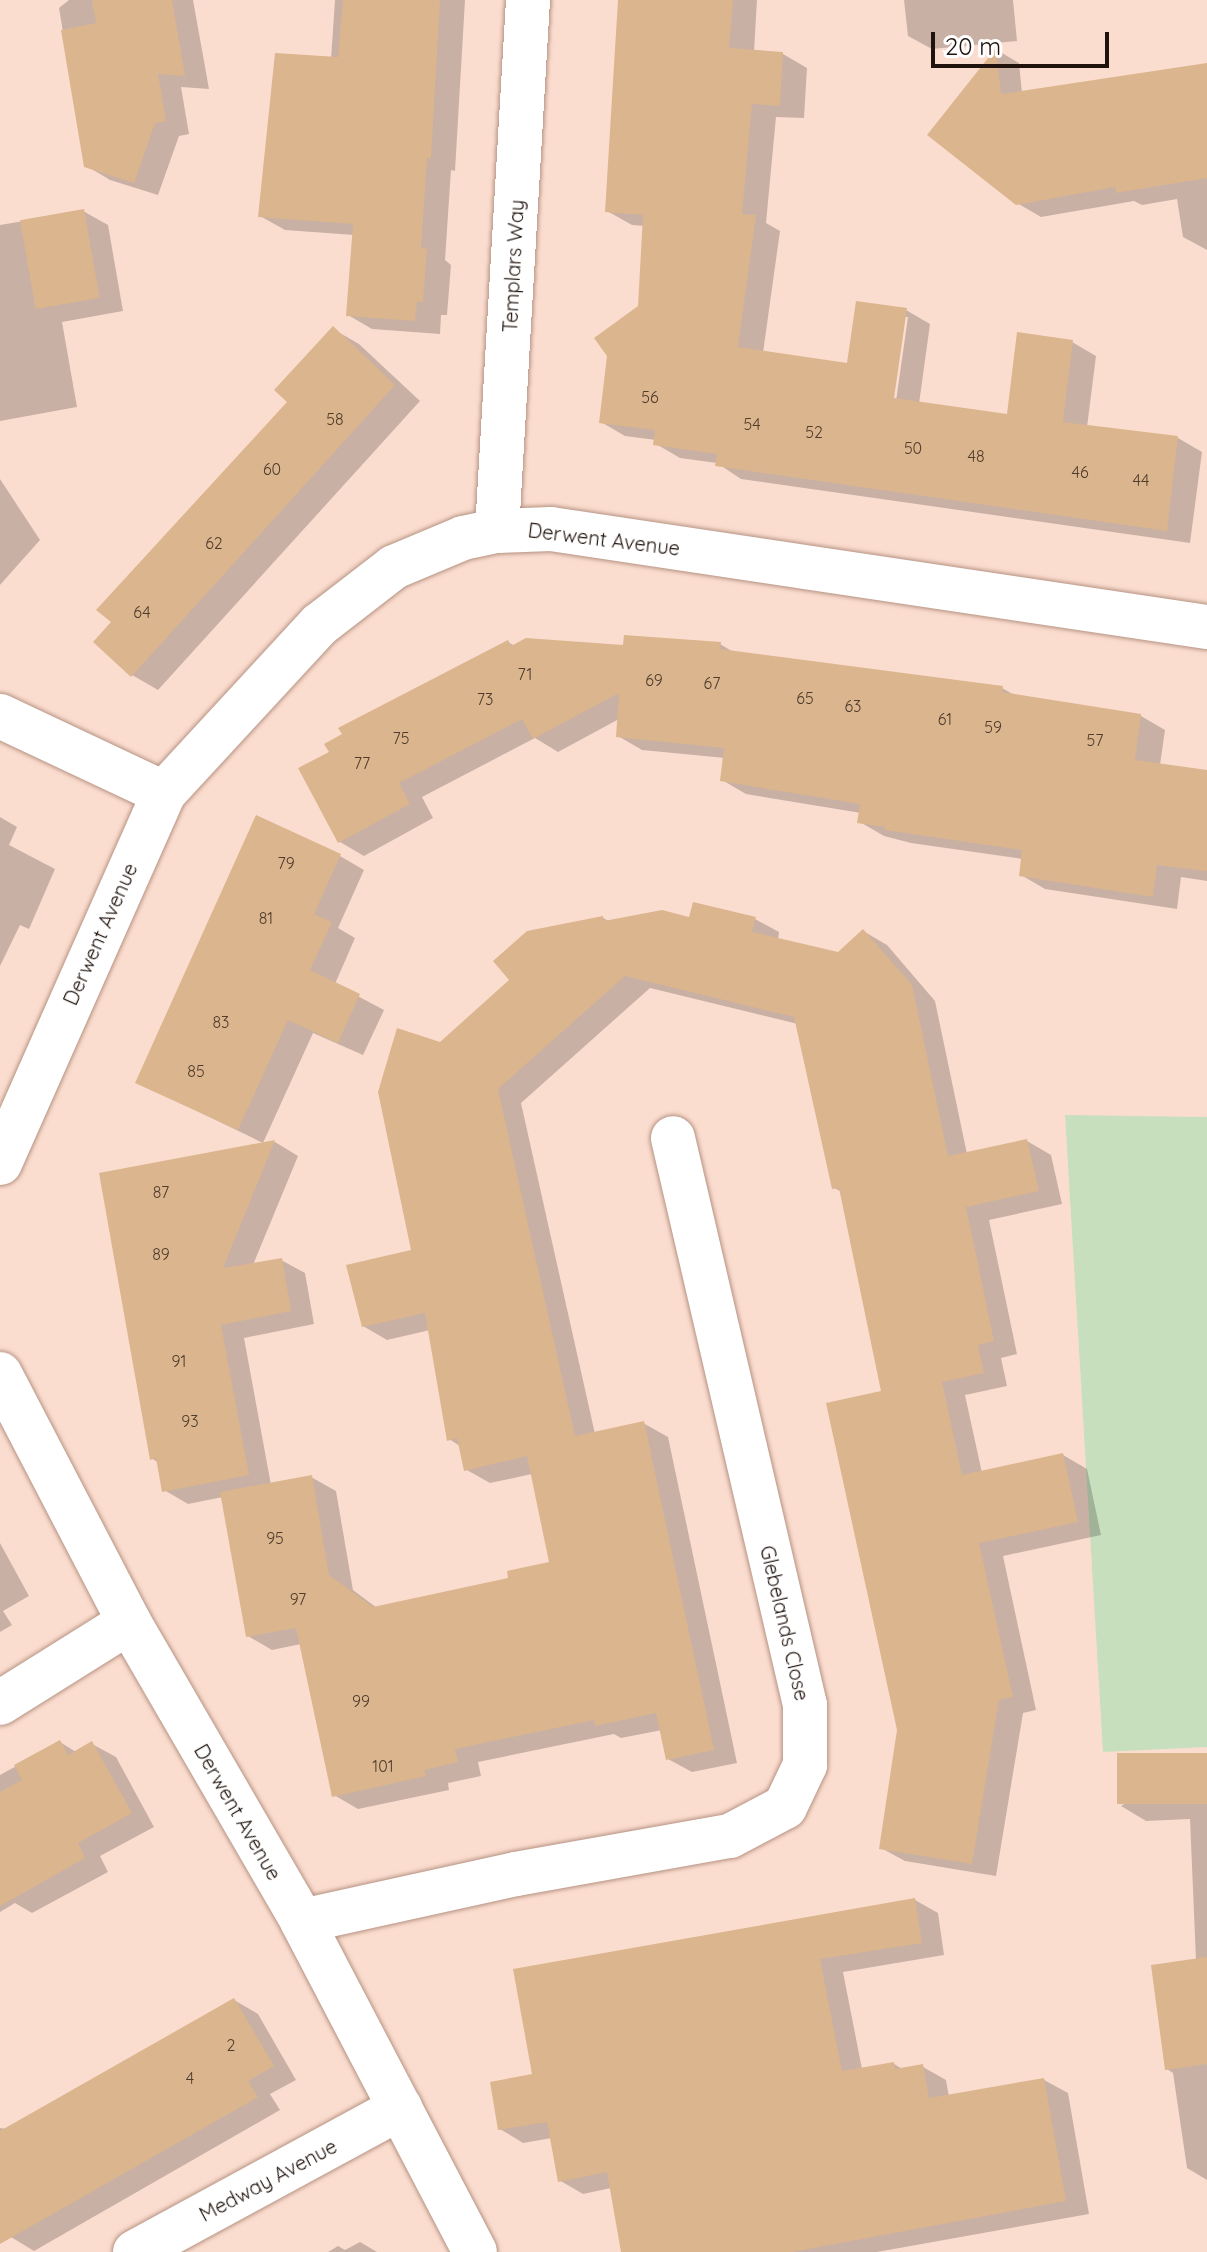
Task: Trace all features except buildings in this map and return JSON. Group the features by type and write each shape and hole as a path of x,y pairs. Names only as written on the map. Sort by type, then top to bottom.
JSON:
{"street":[{"name":"Templars Way","path":"497,531 528,0"},
{"name":"Derwent Avenue","path":"0,1163 164,793 319,625 394,567 463,538 497,531 551,529 1207,627"},
{"path":"0,716 164,793"},
{"name":"Glebelands Close","path":"302,1921 516,1874 730,1836 785,1807 805,1765 805,1705 673,1138"},
{"name":"Derwent Avenue","path":"0,1374 129,1622 302,1921 475,2252"},
{"path":"0,1703 129,1622"},
{"name":"Medway Avenue","path":"135,2252 400,2108"}],"green space":[{"path":"1065,1115 1207,1117 1207,1747 1103,1752"}]}
